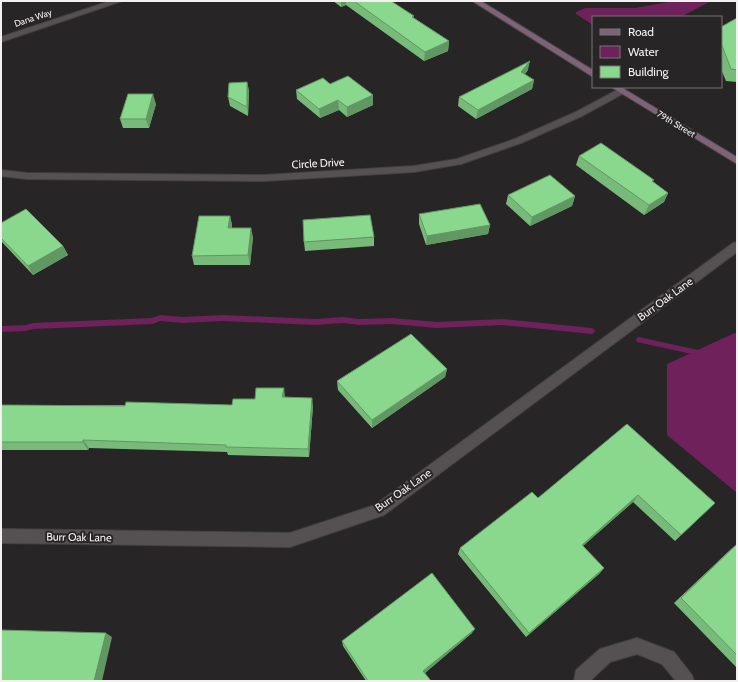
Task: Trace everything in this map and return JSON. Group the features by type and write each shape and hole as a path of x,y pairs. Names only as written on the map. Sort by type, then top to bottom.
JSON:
{"street":[{"name":"Dana Way","path":"1,40 118,1"},
{"path":"476,1 592,73"},
{"name":"79th Street","path":"618,89 737,161"},
{"name":"Circle Drive","path":"1,173 27,176 264,178 414,170 458,162 518,141 579,114 618,89"},
{"name":"Burr Oak Lane","path":"1,536 290,540 379,510 737,246"},
{"path":"582,681 582,676 606,655 637,646 668,658 686,681"}],"water":[{"path":"674,1 711,1 683,16 592,16 592,24 576,14 576,12 585,8 635,8"},
{"path":"737,332 737,493 667,435 667,364"}],"building":[{"path":"354,1 391,1 414,16 412,17 449,41 425,52"},
{"path":"737,18 737,70 731,69 722,46 722,26"},
{"path":"530,61 521,72 534,80 478,110 459,97"},
{"path":"348,76 373,95 347,107 338,100 319,109 296,90 323,78 330,84"},
{"path":"247,82 247,107 228,97 229,83"},
{"path":"128,94 153,94 146,119 120,119"},
{"path":"601,143 654,180 652,181 668,193 649,205 579,156"},
{"path":"550,175 575,196 532,217 508,195"},
{"path":"480,204 490,225 427,236 419,214"},
{"path":"26,209 63,246 28,266 1,238 1,223"},
{"path":"370,215 374,237 304,242 303,220"},
{"path":"199,216 230,216 228,228 251,228 248,255 192,256"},
{"path":"411,334 447,369 372,420 337,381"},
{"path":"256,388 284,388 282,397 312,398 308,449 226,447 226,445 83,440 83,442 1,442 1,405 125,406 126,402 232,405 233,399 255,399"},
{"path":"627,424 715,503 681,535 638,495 582,545 604,568 529,633 460,548 532,492 538,498"},
{"path":"737,544 737,655 681,598"},
{"path":"432,573 475,629 423,671 431,681 368,681 342,641"},
{"path":"1,630 106,633 94,681 1,681"}],"waterway":[{"path":"1,329 26,328 33,326 153,321 160,318 183,320 222,318 316,322 343,320 359,322 393,321 437,325 502,322 592,331"},
{"path":"639,340 698,353 702,357"}]}
